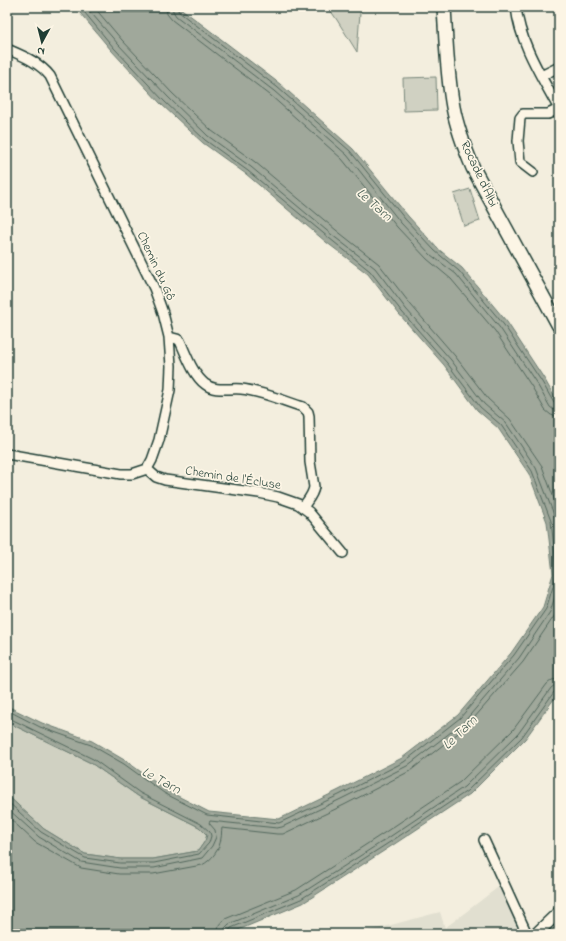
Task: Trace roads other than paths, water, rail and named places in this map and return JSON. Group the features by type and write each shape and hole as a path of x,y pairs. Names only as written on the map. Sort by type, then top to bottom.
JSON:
{"highway":[{"name":"Rocade d'Albi","path":"444,7 450,90 460,132 467,153 473,168 559,326"},
{"name":"Rocade d'Albi","path":"453,7 458,89 471,141 479,162 500,202 559,308"}],"main road":[{"path":"536,934 559,912"},
{"path":"544,934 559,920"}],"street":[{"path":"516,7 521,33 527,48 559,109 548,114 523,114 520,118 518,141 520,162 532,172"},
{"name":"Chemin du Gô","path":"7,49 37,63 50,76 154,288 163,313 169,337 171,366 170,390 159,440 147,469"},
{"path":"541,76 559,67"},
{"path":"169,337 180,341 199,378 209,386 218,389 239,389 267,395 300,406 308,412 310,462 314,491 303,507"},
{"path":"7,454 121,474 132,474 147,469"},
{"name":"Chemin de l'Écluse","path":"147,469 156,477 165,480 260,493 293,502 309,512 343,553"},
{"path":"484,840 527,934"}],"water":[{"name":"Le Tarn","path":"75,7 179,7 280,84 353,149 408,216 437,248 462,268 507,322 545,380 559,405 559,692 525,739 470,794 303,903 227,934 7,934 7,795 44,829 85,854 121,859 153,859 198,851 207,835 199,827 138,796 91,763 7,722 7,706 42,723 92,741 126,761 166,790 209,812 279,819 402,758 458,715 511,653 543,607 553,574 547,522 529,474 498,428 477,410 444,365 399,314 368,274 326,242 246,174 203,143 161,104 111,50"}]}
